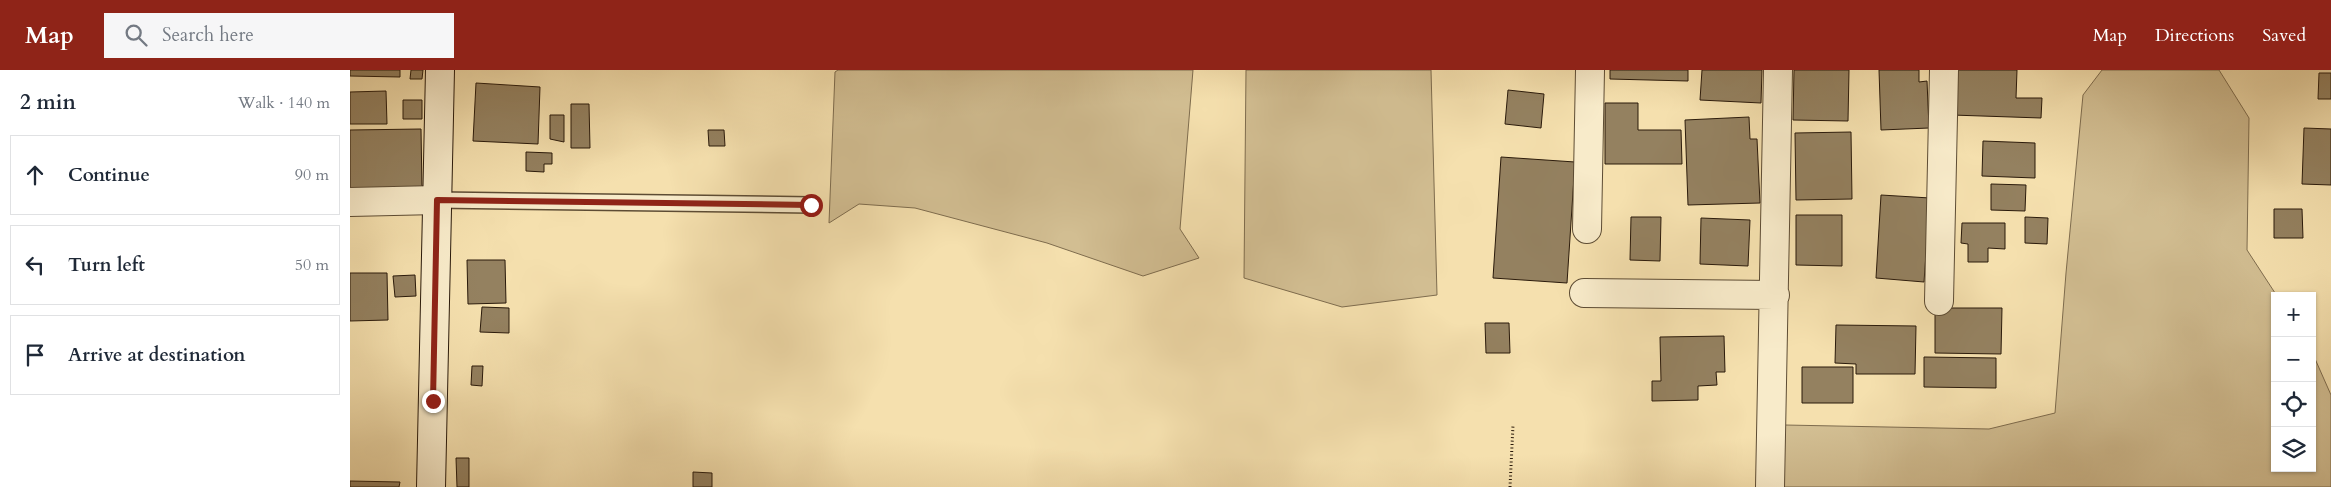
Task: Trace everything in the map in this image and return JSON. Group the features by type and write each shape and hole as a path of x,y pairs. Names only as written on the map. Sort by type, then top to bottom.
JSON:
{"street":[{"path":"431,487 440,70"},
{"path":"1587,229 1590,70"},
{"path":"1770,487 1778,70"},
{"path":"1939,301 1944,70"},
{"path":"350,202 437,200"},
{"path":"1584,293 1775,295"}],"lane":[{"path":"437,200 811,205"}],"path":[{"path":"1510,487 1513,425"}],"shaded area":[{"path":"838,70 1193,70 1180,229 1199,258 1143,276 1047,243 915,208 859,204 829,223 835,72"},
{"path":"1246,70 1431,70 1437,295 1342,307 1244,278"},
{"path":"2102,70 2219,70 2249,118 2247,250 2274,292 2271,292 2271,472 2316,472 2316,361 2331,395 2331,487 1782,487 1785,425 1989,429 2055,413 2083,95"}],"building":[{"path":"350,70 400,70 400,77 350,76"},
{"path":"411,70 423,70 422,79 410,79"},
{"path":"1610,70 1688,70 1688,81 1610,79"},
{"path":"1702,70 1762,70 1761,103 1700,100"},
{"path":"1794,70 1849,70 1848,121 1793,120"},
{"path":"1879,70 1919,70 1919,82 1927,81 1929,128 1881,130"},
{"path":"1953,70 2017,70 2016,98 2042,98 2041,118 1952,115"},
{"path":"2319,73 2331,73 2331,99 2318,99"},
{"path":"476,83 540,87 538,144 473,141"},
{"path":"1508,90 1544,94 1541,128 1505,124"},
{"path":"386,91 387,124 350,124 350,92"},
{"path":"403,100 422,100 422,119 403,119"},
{"path":"1605,103 1638,103 1638,130 1681,130 1682,164 1605,164"},
{"path":"571,104 589,104 590,148 571,148"},
{"path":"550,115 564,115 564,142 550,139"},
{"path":"1749,117 1750,139 1757,139 1760,203 1688,205 1685,120"},
{"path":"2304,128 2331,129 2331,185 2302,184"},
{"path":"421,129 422,189 350,190 350,130"},
{"path":"708,130 724,130 725,146 709,146"},
{"path":"1851,132 1852,199 1796,200 1795,133"},
{"path":"1983,141 2035,143 2035,178 1982,176"},
{"path":"526,152 552,153 552,164 544,164 544,172 526,171"},
{"path":"1501,157 1575,162 1567,283 1493,278"},
{"path":"1991,184 2026,185 2025,211 1991,210"},
{"path":"1881,195 1930,198 1924,282 1876,278"},
{"path":"2274,209 2302,209 2303,238 2274,238"},
{"path":"1796,215 1842,215 1842,266 1796,265"},
{"path":"1631,217 1661,217 1660,261 1630,260"},
{"path":"2025,217 2048,218 2047,244 2025,243"},
{"path":"1701,218 1750,220 1748,266 1700,264"},
{"path":"1962,223 2005,223 2005,249 1988,248 1988,262 1968,262 1968,244 1961,243"},
{"path":"467,260 505,260 506,303 468,304"},
{"path":"350,273 387,273 388,320 350,321"},
{"path":"415,275 416,296 395,297 393,276"},
{"path":"482,307 509,308 509,333 480,332"},
{"path":"1935,308 2002,308 2001,354 1935,353"},
{"path":"1485,323 1509,323 1510,353 1486,353"},
{"path":"1836,325 1916,326 1915,374 1856,374 1856,364 1835,363"},
{"path":"1724,336 1725,372 1716,372 1717,385 1698,386 1698,400 1652,401 1652,381 1661,381 1660,337"},
{"path":"1924,357 1996,358 1996,388 1924,387"},
{"path":"472,366 483,366 482,386 471,385"},
{"path":"1802,367 1853,367 1853,403 1802,403"},
{"path":"456,458 469,458 469,487 457,487"},
{"path":"693,472 712,473 712,487 693,487"},
{"path":"350,481 400,482 399,487 350,487"}],"route":[{"path":"433,401 437,200 811,205"}]}
